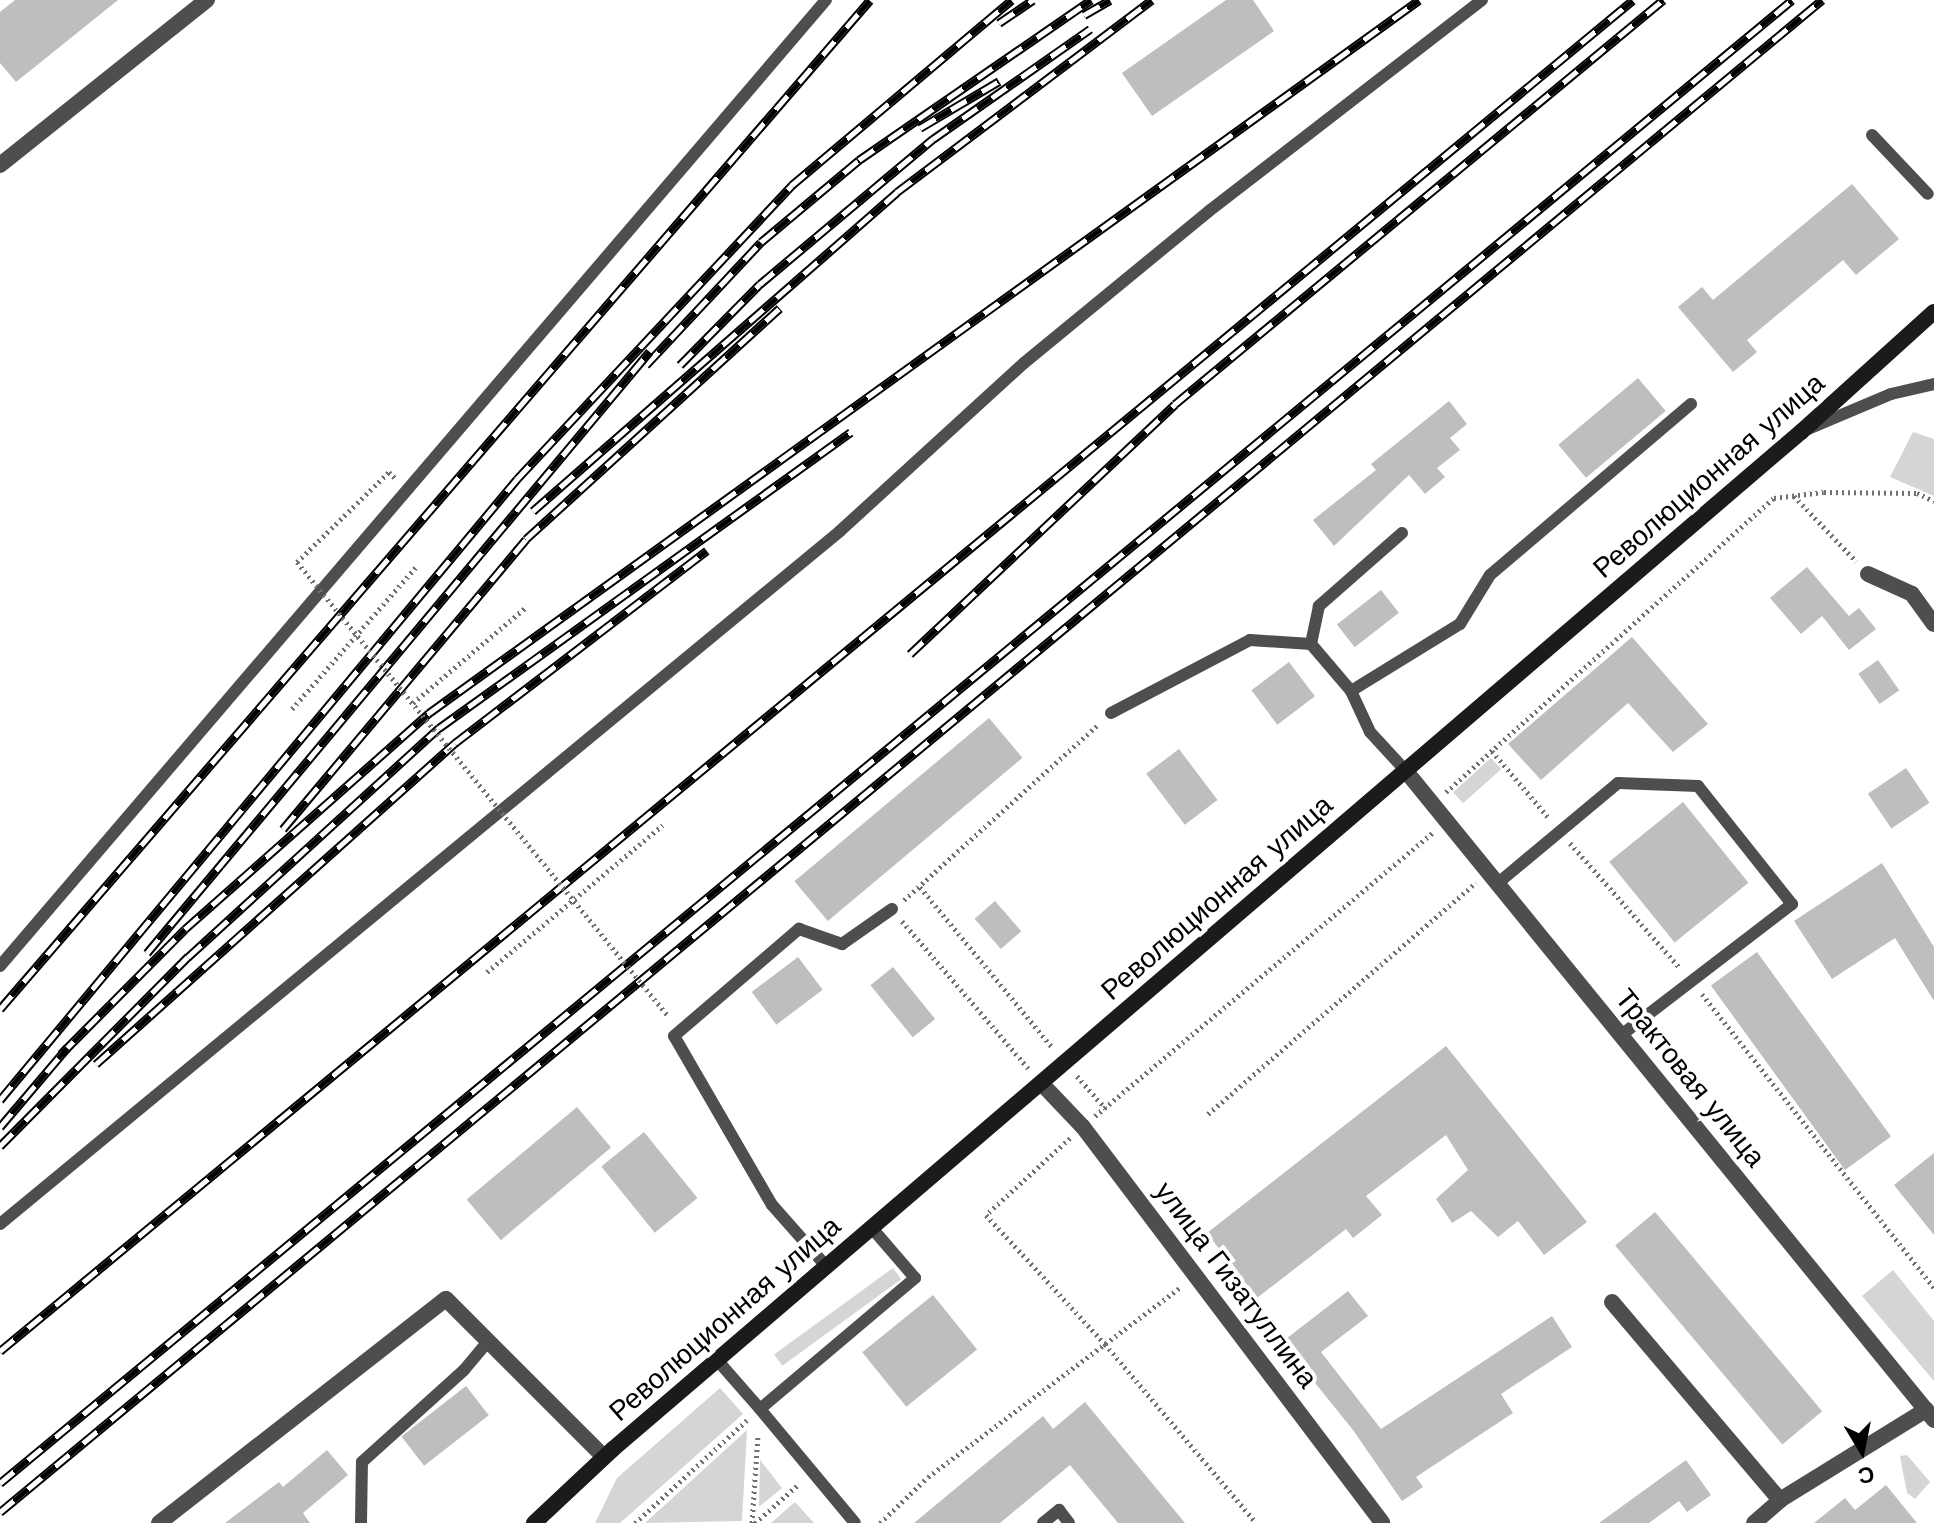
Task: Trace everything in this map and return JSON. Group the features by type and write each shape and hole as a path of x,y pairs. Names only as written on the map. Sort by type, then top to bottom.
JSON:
{"main road":[{"name":"Революционная улица","path":"534,1523 604,1457 1801,432 1934,312"}],"street":[{"path":"0,165 207,0"},
{"path":"1868,574 1912,594 1934,624"},
{"name":"Трактовая улица","path":"1405,770 1930,1415"},
{"name":"улица Гизатуллина","path":"1042,1084 1083,1127 1382,1523"},
{"path":"159,1523 446,1299 604,1457"},
{"path":"1612,1302 1780,1500"},
{"path":"1754,1523 1780,1500 1930,1415"}],"lane":[{"path":"0,966 826,0"},
{"path":"0,1224 840,531 1024,363 1209,211 1482,0"},
{"path":"1872,135 1932,194"},
{"path":"1801,432 1891,394 1934,384"},
{"path":"1351,691 1460,624 1490,575 1691,404"},
{"path":"1311,644 1319,606 1402,533"},
{"path":"1111,713 1250,640 1311,644 1351,691 1370,732 1405,770"},
{"path":"1493,878 1560,831 1618,783 1698,786 1792,904 1621,1035"},
{"path":"826,1266 772,1205 674,1036 799,929 842,944 892,909"},
{"path":"760,1409 915,1278 871,1227"},
{"path":"361,1523 362,1462 464,1370 488,1341"},
{"path":"718,1361 855,1523"},
{"path":"1043,1523 1059,1510 1069,1523"}],"path":[{"path":"376,483 297,562 668,1016"},
{"path":"1433,804 1774,498 1917,493 1934,501"},
{"path":"1793,496 1868,574"},
{"path":"292,709 416,567"},
{"path":"413,703 526,607"},
{"path":"1042,1084 892,909 1111,713"},
{"path":"1492,751 1693,982 1934,1288"},
{"path":"1256,1523 1105,1344 986,1215 1105,1108 1447,821"},
{"path":"487,972 575,902 663,825"},
{"path":"1208,1114 1493,878"},
{"path":"920,887 1105,1108"},
{"path":"880,1523 928,1477 1197,1275"},
{"path":"635,1523 760,1409"},
{"path":"754,1523 760,1409"},
{"path":"754,1523 813,1472"}],"shaded area":[{"path":"1913,432 1934,439 1934,496 1890,477"},
{"path":"1491,758 1501,769 1463,803 1453,792"},
{"path":"893,1268 901,1279 782,1366 774,1354"},
{"path":"1893,1270 1934,1321 1934,1381 1862,1296"},
{"path":"720,1388 743,1414 620,1523 595,1523 617,1478"},
{"path":"747,1430 742,1521 645,1523"},
{"path":"1907,1455 1930,1482 1915,1499 1907,1493 1900,1456"},
{"path":"760,1460 782,1488 759,1507"},
{"path":"795,1502 814,1523 771,1523"}],"building":[{"path":"15,0 118,0 16,82 0,63 0,12"},
{"path":"1226,0 1253,0 1274,31 1152,116 1122,73"},
{"path":"1852,184 1899,239 1856,275 1843,260 1747,340 1757,352 1733,372 1678,307 1702,287 1713,300"},
{"path":"1638,378 1666,411 1586,478 1558,445"},
{"path":"1449,401 1467,424 1450,438 1460,450 1437,468 1445,477 1425,494 1409,475 1334,546 1313,520 1376,470 1371,464"},
{"path":"1807,567 1849,616 1859,608 1876,629 1849,650 1822,616 1801,634 1770,598"},
{"path":"1381,590 1399,613 1355,647 1337,624"},
{"path":"1632,637 1708,724 1673,752 1628,703 1541,780 1508,744"},
{"path":"1878,660 1899,690 1880,704 1858,674"},
{"path":"1289,662 1315,696 1277,725 1251,690"},
{"path":"989,718 1022,758 828,921 794,881"},
{"path":"1179,749 1218,800 1185,825 1146,774"},
{"path":"1906,768 1929,803 1891,829 1868,794"},
{"path":"1683,802 1748,883 1675,943 1609,862"},
{"path":"1882,863 1934,947 1934,1001 1895,938 1832,979 1794,921"},
{"path":"995,901 1021,931 1001,949 975,919"},
{"path":"1757,952 1891,1136 1845,1170 1711,986"},
{"path":"798,957 823,990 776,1025 752,992"},
{"path":"893,967 935,1019 913,1037 870,985"},
{"path":"1446,1046 1587,1222 1544,1255 1518,1221 1498,1237 1471,1211 1452,1223 1436,1199 1468,1170 1446,1135 1366,1196 1382,1215 1353,1238 1346,1229 1257,1298 1207,1233"},
{"path":"577,1107 611,1148 501,1240 467,1200"},
{"path":"644,1132 697,1198 655,1233 601,1167"},
{"path":"1934,1153 1934,1235 1894,1185"},
{"path":"1655,1212 1822,1411 1782,1445 1615,1245"},
{"path":"1348,1291 1368,1316 1321,1352 1381,1429 1552,1316 1572,1347 1501,1394 1513,1413 1416,1477 1423,1487 1402,1501 1353,1430 1282,1342"},
{"path":"933,1295 977,1349 906,1407 862,1352"},
{"path":"466,1386 489,1415 424,1466 401,1436"},
{"path":"1085,1402 1185,1523 1118,1523 1070,1465 1000,1523 914,1523 1043,1416 1053,1429"},
{"path":"327,1450 348,1475 303,1513 310,1523 225,1523 279,1482 283,1487"},
{"path":"1686,1460 1711,1495 1687,1512 1679,1501 1649,1523 1599,1523"},
{"path":"1886,1485 1917,1523 1814,1523 1845,1498 1855,1510"}],"railway":[{"path":"0,1009 870,0"},
{"path":"0,1100 517,479 792,185 1012,0"},
{"path":"999,23 1033,0"},
{"path":"646,365 761,242 859,160 1091,0"},
{"path":"1084,15 1110,0"},
{"path":"533,511 897,192 1152,0"},
{"path":"61,1054 185,929 429,713 1419,0"},
{"path":"0,1351 1633,0"},
{"path":"910,654 1175,404 1663,0"},
{"path":"0,1483 1792,0"},
{"path":"0,1512 1822,0"},
{"path":"680,365 760,284 933,139 1090,29"},
{"path":"920,128 999,81"},
{"path":"283,829 526,539 780,308"},
{"path":"147,953 650,351"},
{"path":"0,1146 188,957 439,728 851,432"},
{"path":"96,1064 455,743 707,550"},
{"path":"0,1127 67,1048"}]}
